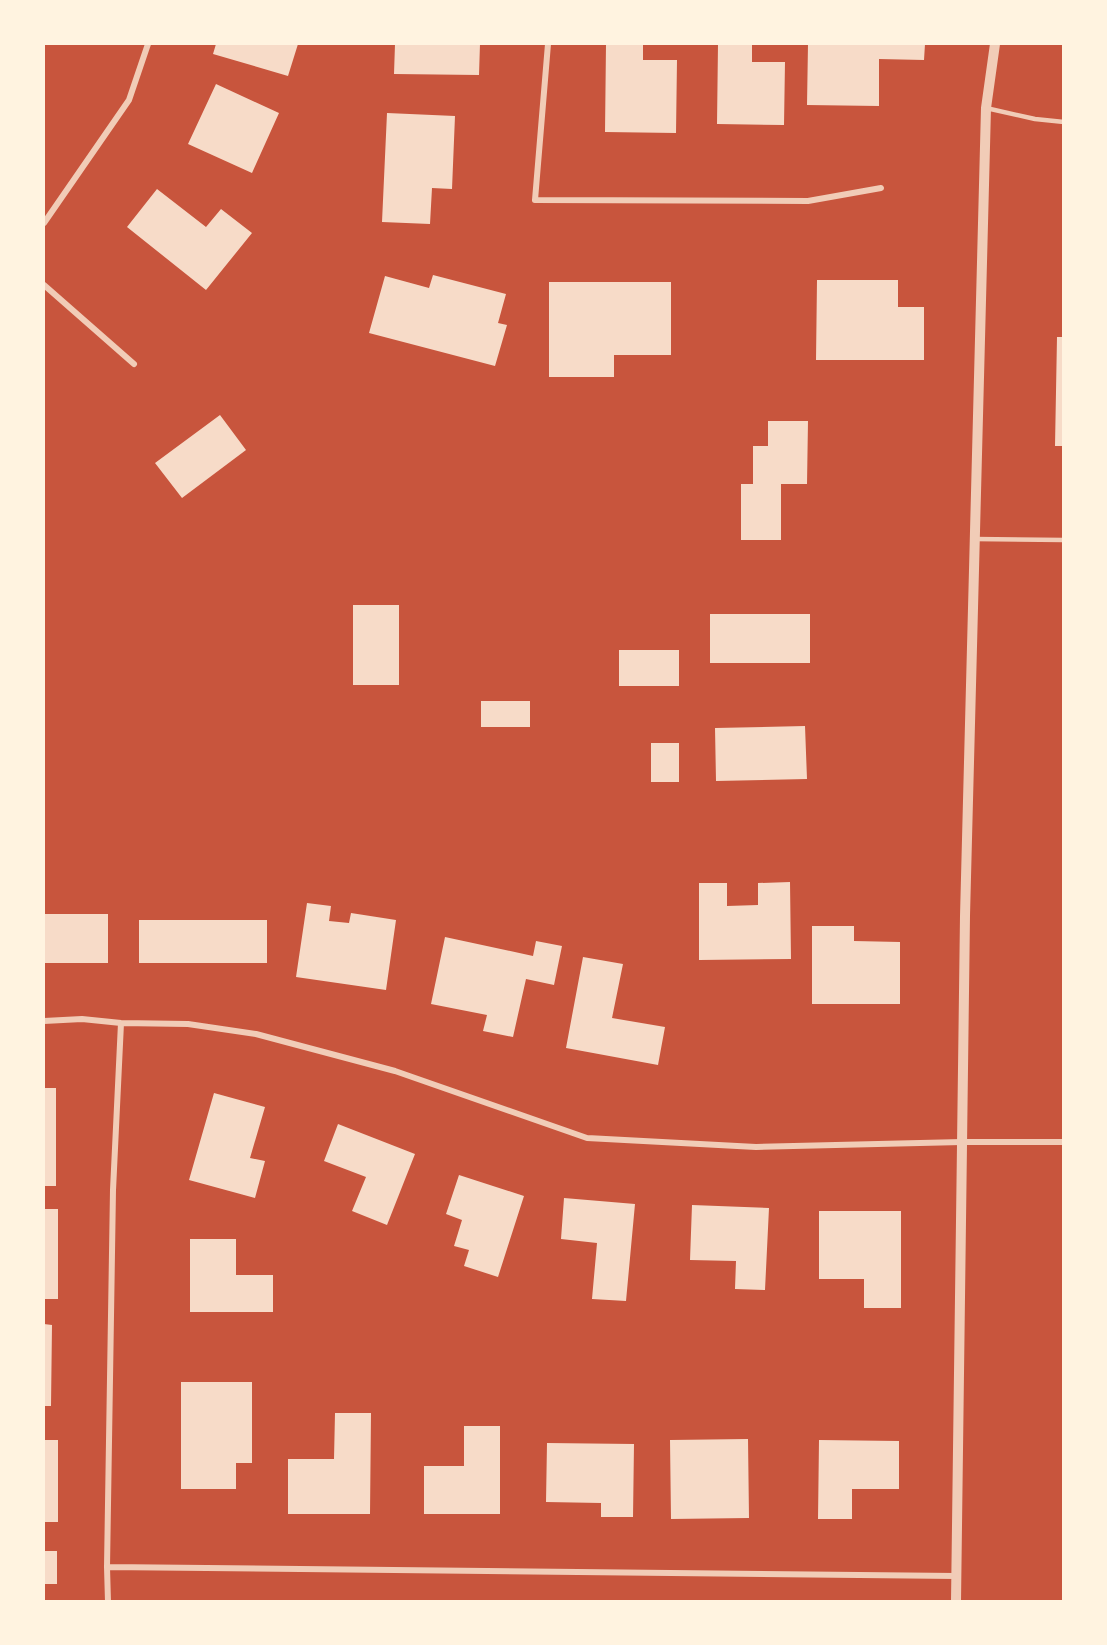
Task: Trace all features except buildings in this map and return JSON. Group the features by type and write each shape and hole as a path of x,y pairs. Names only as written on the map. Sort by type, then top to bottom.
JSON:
{"street":[{"path":"44,223 129,99 148,44"},
{"path":"548,44 535,200 808,201 880,188"},
{"path":"956,1602 965,916 974,539 986,108 995,44"},
{"path":"44,285 134,364"},
{"path":"44,1021 82,1019 121,1023 189,1024 256,1034 395,1071 587,1138 756,1147 1064,1142"},
{"path":"108,1602 112,1190 121,1023"},
{"path":"107,1567 956,1576"}],"lane":[{"path":"986,108 1035,119 1064,122"},
{"path":"974,539 1064,540"}]}
